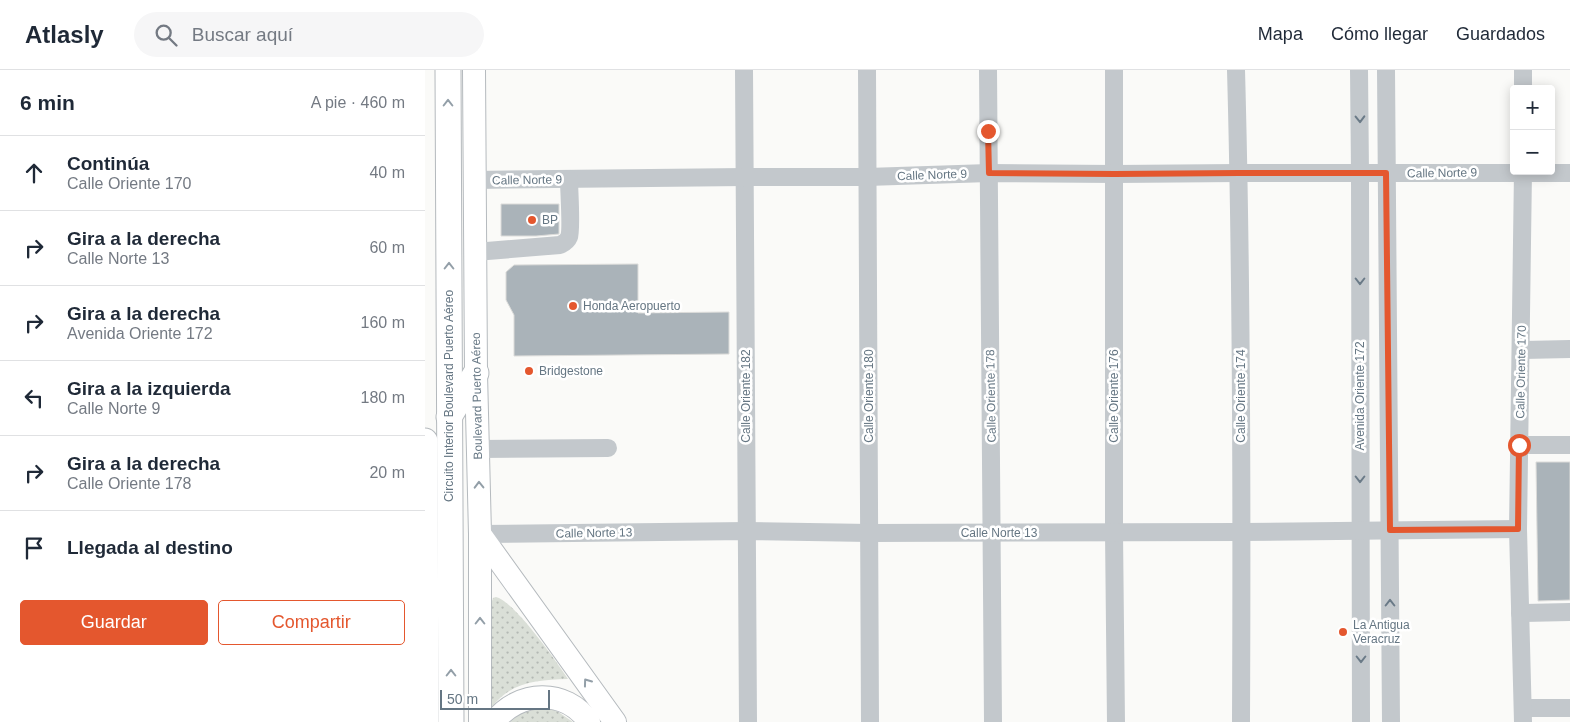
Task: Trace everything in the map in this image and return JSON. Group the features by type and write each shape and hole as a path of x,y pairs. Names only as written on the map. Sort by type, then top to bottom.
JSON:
{"highway":[{"name":"Circuito Interior Boulevard Puerto Aéreo","path":"448,70 451,722"},
{"path":"449,417 476,373"},
{"name":"Circuito Interior Boulevard Puerto Aéreo","path":"425,441 427,722"}],"main road":[{"name":"Boulevard Puerto Aéreo","path":"473,70 476,373 480,534 480,722"},
{"path":"480,534 615,722"},
{"path":"494,722 517,702 544,696 570,704 585,716 589,722"}],"street":[{"name":"Calle Oriente 182","path":"744,70 748,722"},
{"name":"Calle Oriente 180","path":"867,70 870,722"},
{"name":"Calle Oriente 178","path":"988,70 993,722"},
{"name":"Calle Oriente 176","path":"1114,70 1116,722"},
{"name":"Calle Oriente 174","path":"1236,70 1239,173 1242,532 1241,722"},
{"name":"Avenida Oriente 172","path":"1359,70 1361,722"},
{"path":"1386,70 1391,722"},
{"path":"1523,70 1523,85"},
{"name":"Calle Norte 9","path":"474,180 867,177 989,173 1510,171"},
{"name":"Calle Norte 9","path":"1555,172 1570,172"},
{"name":"Calle Oriente 170","path":"1523,175 1518,529 1523,715"},
{"path":"475,252 560,245 568,240 570,232 569,179"},
{"path":"1522,350 1570,349"},
{"path":"1519,445 1570,445"},
{"path":"478,449 608,448"},
{"name":"Calle Norte 13","path":"480,534 747,531 993,533 1518,529"},
{"path":"1520,613 1570,612"},
{"path":"1523,715 1570,708"}],"shaded area":[{"path":"496,597 504,601 524,620 568,679 536,681 517,687 500,698 492,707 492,601"},
{"path":"539,706 554,709 573,722 510,722 526,709"}],"building":[{"name":"BP","path":"501,204 559,204 559,234 501,236"},
{"name":"Honda Aeropuerto","path":"638,264 638,313 729,312 729,354 514,356 514,315 506,300 506,272 514,265"},
{"path":"1536,462 1570,462 1570,600 1538,601"}],"place":[{"name":"BP","path":"532,220"},
{"name":"Honda Aeropuerto","path":"573,306"},
{"name":"Bridgestone","path":"529,371"},
{"name":"La Antigua Veracruz","path":"1343,632"}],"route":[{"path":"988,131 989,173 1386,173 1390,530 1518,529 1519,445"}]}
